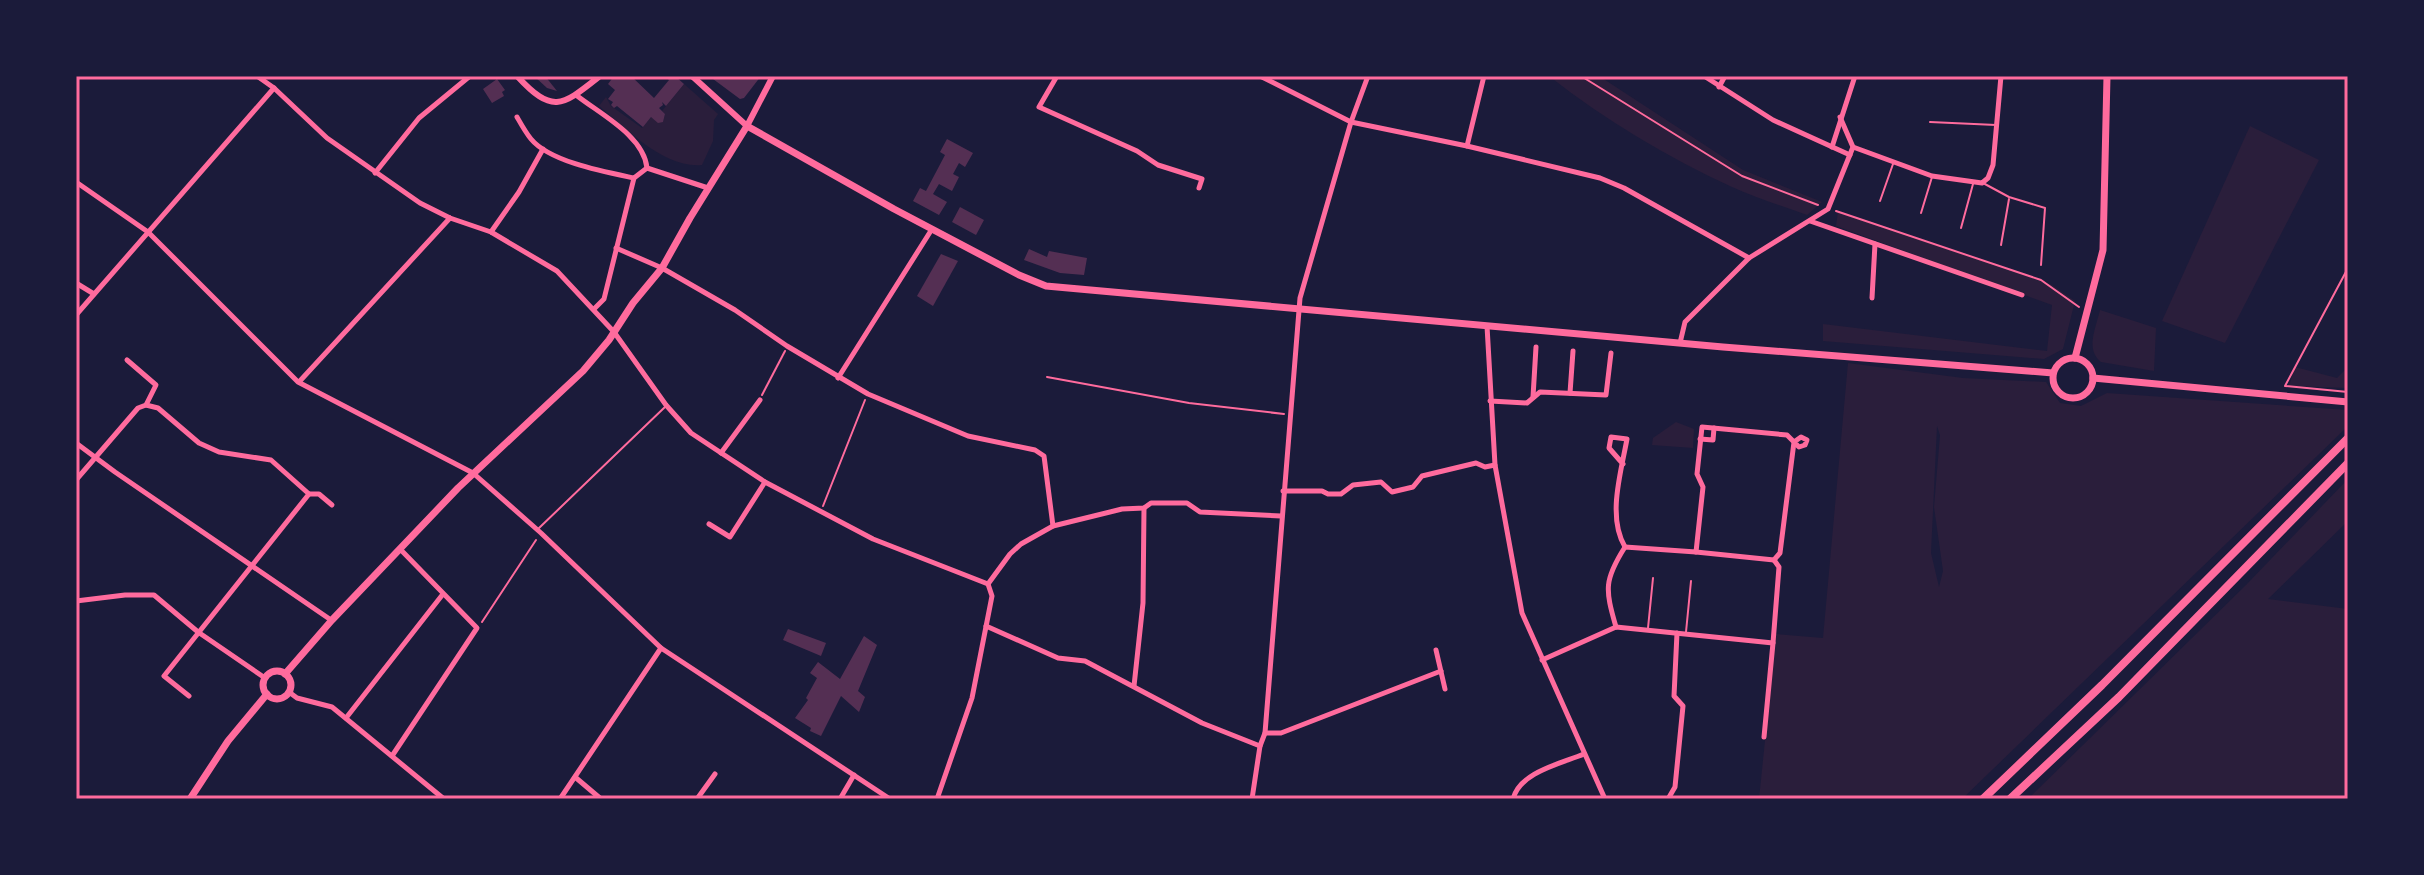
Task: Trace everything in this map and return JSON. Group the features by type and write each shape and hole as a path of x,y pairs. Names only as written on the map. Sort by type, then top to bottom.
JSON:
{"highway":[{"path":"1983,799 2102,685 2348,438"},
{"path":"2010,799 2119,697 2348,463"}],"main road":[{"path":"2075,358 2103,250 2107,76"},
{"path":"285,674 332,620 473,473 583,371 662,268 747,126 932,229 1046,286 2053,373"},
{"path":"2075,358 2090,367 2093,378 2089,391 2077,398 2070,398 2058,392 2052,380 2059,363 2075,358"},
{"path":"2093,378 2348,402"},
{"path":"272,672 285,674 291,682 289,692 281,698 267,694 263,687 265,678 272,672"},
{"path":"190,799 228,741 267,694"}],"street":[{"path":"257,76 267,78 327,138 420,203 450,218 491,232 557,271 595,308 666,405 691,433 765,482 873,539 988,584"},
{"path":"375,173 419,118 470,76"},
{"path":"517,76 533,94 547,101 566,101 600,76"},
{"path":"692,76 747,126 773,76"},
{"path":"1057,76 1039,107 1137,151 1158,165 1202,179 1199,188"},
{"path":"1260,76 1270,78 1351,122 1600,178 1624,188 1749,258"},
{"path":"1252,799 1265,733 1300,298 1351,122 1368,76"},
{"path":"1467,146 1484,76"},
{"path":"1704,76 1773,120 1850,155"},
{"path":"1719,87 1725,76"},
{"path":"1832,147 1855,76"},
{"path":"1853,147 1932,176 1982,183 1988,178 1993,165 2001,77"},
{"path":"76,315 274,88"},
{"path":"576,95 643,151 647,168"},
{"path":"517,117 531,140 543,149 601,171 634,178"},
{"path":"1680,343 1685,322 1749,258 1828,209 1853,147 1840,117"},
{"path":"491,232 519,192 543,149"},
{"path":"595,308 604,299 634,178 647,168"},
{"path":"647,168 708,188"},
{"path":"76,182 148,232 298,382 473,473 539,531 661,648 890,799"},
{"path":"298,382 450,218"},
{"path":"1809,220 2022,295"},
{"path":"838,378 932,229"},
{"path":"1872,298 1875,244"},
{"path":"616,248 662,268 735,310 787,346 868,394 968,436 1035,450 1044,456 1053,526"},
{"path":"76,283 94,294"},
{"path":"1487,326 1495,465 1522,613 1605,799"},
{"path":"1533,398 1536,347"},
{"path":"1570,393 1573,351"},
{"path":"1490,401 1527,403 1540,392 1606,395 1611,353"},
{"path":"127,360 156,385 146,405"},
{"path":"721,453 760,400"},
{"path":"76,480 138,408 146,405 158,408 199,443 219,452 271,460 309,494 319,494 332,505"},
{"path":"1696,552 1703,487 1697,474 1702,427 1787,435 1794,442 1780,553 1774,560"},
{"path":"1700,439 1713,440 1714,428"},
{"path":"1623,464 1609,448 1611,437 1627,439 1617,522 1617,534 1625,547"},
{"path":"76,443 332,620"},
{"path":"1283,491 1341,494 1353,485 1381,482 1392,492 1413,487 1422,476 1476,463 1485,467 1495,465"},
{"path":"709,524 730,537 765,482"},
{"path":"189,696 164,676 309,494"},
{"path":"988,584 1021,544 1053,526 1122,509 1144,508 1151,503 1187,503 1200,512 1281,516"},
{"path":"1134,686 1143,603 1144,508"},
{"path":"1625,547 1774,560 1779,567 1764,737"},
{"path":"1616,627 1608,592 1609,572 1625,547"},
{"path":"392,756 477,628 400,549"},
{"path":"937,799 972,698 992,596 988,584"},
{"path":"346,718 443,594"},
{"path":"76,601 154,595 198,632 265,678"},
{"path":"986,626 1058,658 1085,661 1202,723 1260,746"},
{"path":"1542,660 1616,627 1773,643"},
{"path":"1668,799 1675,787 1683,706 1674,696 1677,633"},
{"path":"560,799 661,648"},
{"path":"1436,650 1445,689"},
{"path":"1265,733 1281,733 1441,671"},
{"path":"289,692 297,698 332,707 444,799"},
{"path":"1513,799 1516,788 1525,779 1584,754"},
{"path":"697,799 715,774"},
{"path":"840,799 854,775"},
{"path":"575,777 601,799"}],"lane":[{"path":"1942,76 2001,77"},
{"path":"1930,122 1998,125"},
{"path":"1880,201 1894,163"},
{"path":"1921,213 1932,176"},
{"path":"1961,228 1973,183"},
{"path":"1982,183 2009,197 2045,208 2041,265"},
{"path":"2001,245 2009,197"},
{"path":"539,531 666,405"},
{"path":"1648,630 1653,578"},
{"path":"1686,634 1691,581"}],"path":[{"path":"1581,76 1742,176 1828,209 2041,280 2079,307"},
{"path":"2348,268 2285,386 2348,392"},
{"path":"760,400 787,346"},
{"path":"1047,377 1189,403 1289,414"},
{"path":"821,511 868,394"},
{"path":"477,628 539,531"}],"shaded area":[{"path":"1549,76 1599,76 1743,170 1822,202 1807,215 1732,187 1637,137"},
{"path":"684,84 718,114 714,120 713,141 702,165 688,165 660,154 599,106 606,97 611,106 642,128 651,117 663,122 665,114 662,111"},
{"path":"2250,126 2319,160 2225,343 2162,321"},
{"path":"1838,212 2052,285 2075,301 2063,349 2044,359 1823,341 1823,324 2047,351 2052,305 1836,226"},
{"path":"2100,310 2156,328 2154,371 2101,362 2096,357 2093,338"},
{"path":"1848,363 1963,378 2046,382 2060,403 2081,406 2107,393 2348,410 2348,426 1962,799 1759,799 1776,634 1823,638","holes":["1937,426 1940,435 1934,507 1943,571 1939,587 1931,553"]},
{"path":"2295,367 2337,378 2348,367 2348,388 2289,386"},
{"path":"1676,422 1694,429 1693,448 1652,445 1653,438"},
{"path":"2348,479 2348,521 2268,599 2348,609 2348,799 2028,799 2246,585"}],"building":[{"path":"534,76 545,76 557,91 547,88"},
{"path":"614,76 631,76 654,98 669,80 664,76 675,76 684,84 666,106 662,102 659,108 665,114 663,122 658,123 651,117 643,127 617,106 614,108 611,105 613,102 608,99 615,90 608,84"},
{"path":"709,76 761,76 740,99"},
{"path":"497,79 505,90 502,92 504,96 492,103 483,89"},
{"path":"947,139 973,153 965,167 959,163 953,174 959,177 952,191 939,184 933,194 947,202 939,215 913,201 920,188 926,191 945,155 940,152"},
{"path":"960,207 984,220 976,235 952,222"},
{"path":"1029,249 1047,257 1049,251 1087,258 1084,275 1060,273 1024,260"},
{"path":"941,254 958,261 933,306 917,296"},
{"path":"788,629 826,643 821,656 783,640"},
{"path":"864,636 877,645 858,691 865,697 859,712 841,696 821,736 810,731 811,728 795,718 808,700 806,698 817,678 810,673 818,662 840,679"}]}
